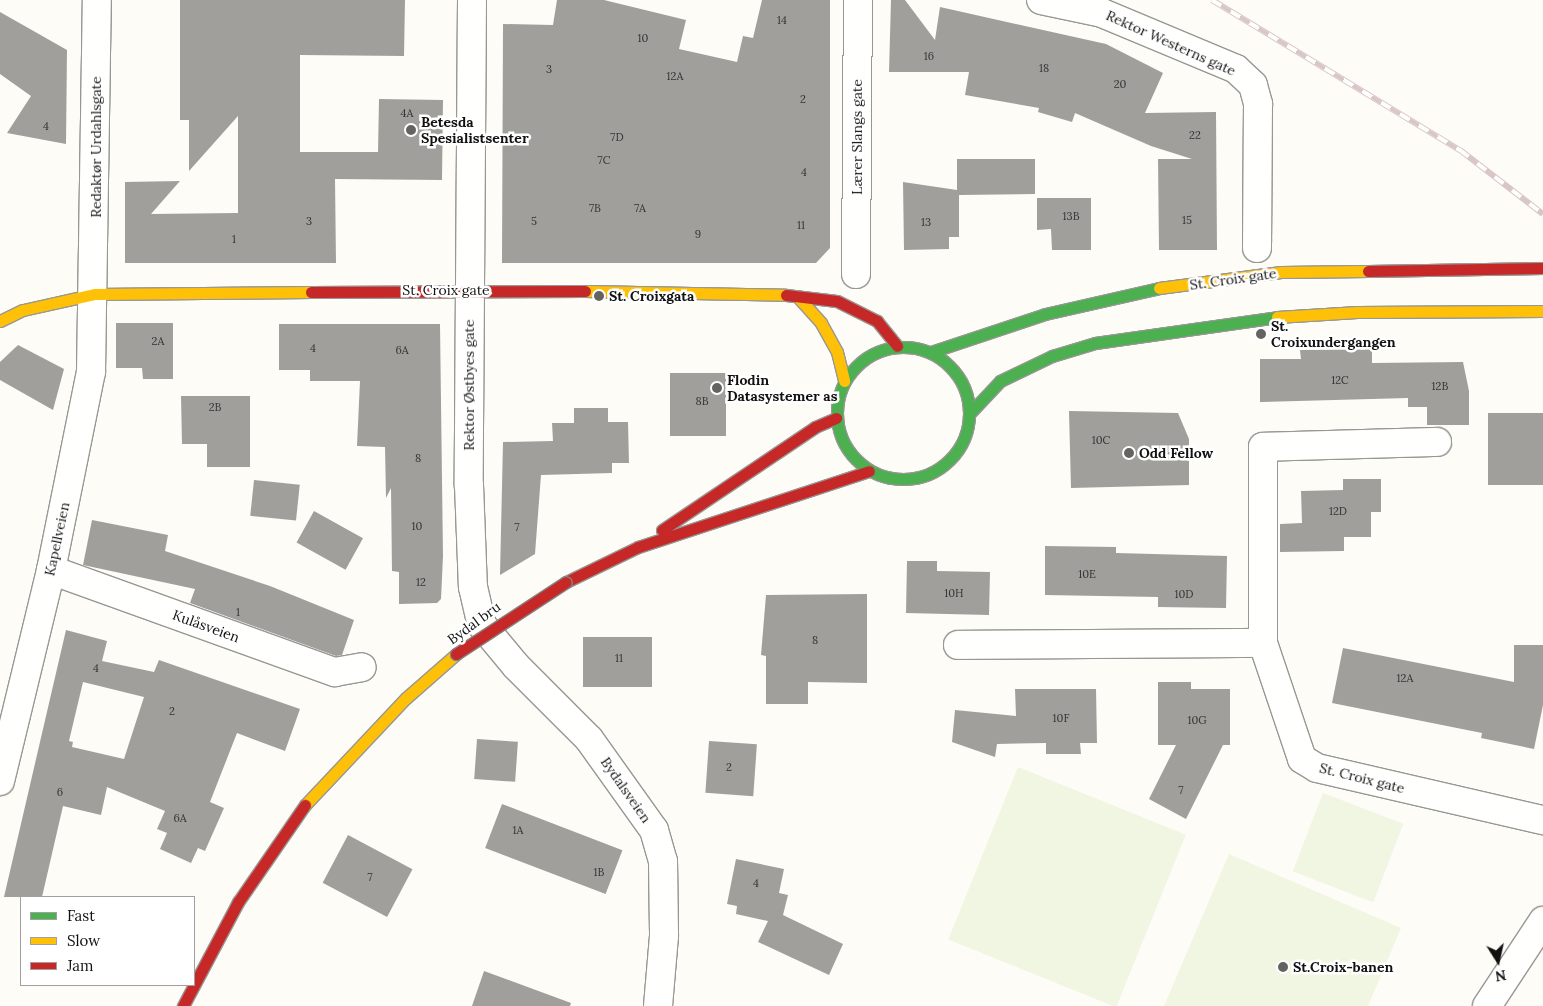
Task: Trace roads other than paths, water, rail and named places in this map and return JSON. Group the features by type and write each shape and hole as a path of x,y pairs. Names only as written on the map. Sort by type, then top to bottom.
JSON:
{"main road":[{"name":"St. Croix gate","path":"931,352 1045,314 1155,289 1262,274 1383,268 1543,268"},
{"name":"St. Croix gate","path":"0,321 23,310 95,294 469,290 797,296 836,301 877,321 897,346"},
{"path":"797,296 821,323 837,352 844,380 836,418 841,439 853,457 870,471 907,478 936,470 954,456 966,436 970,413 960,381 952,367 931,352 897,346 876,352 857,364 844,380"},
{"path":"970,413 1000,382 1052,356 1095,343 1266,318 1348,312 1543,311"},
{"path":"638,547 775,453 836,418"},
{"path":"638,547 870,471"},
{"name":"Bydal bru","path":"195,983 238,902 296,815 406,698 497,624 566,582 638,547"},
{"name":"Bydal bru","path":"183,1006 194,986"}],"street":[{"name":"Redaktør Urdahlsgate","path":"95,294 98,0"},
{"name":"Rektor Østbyes gate","path":"472,0 469,290 470,568 482,625 516,666"},
{"name":"Lærer Slangs gate","path":"856,274 858,0"},
{"name":"Rektor Westerns gate","path":"1041,0 1102,13 1236,69 1253,85 1258,104 1257,248"},
{"name":"Kapellveien","path":"0,781 51,570 91,372 95,294"},
{"name":"St. Croix gate","path":"1437,442 1263,447 1263,643 1302,759 1317,768 1543,820"},
{"name":"Kulåsveien","path":"51,570 335,672 362,667"},
{"path":"958,645 1263,643"},
{"name":"Bydalsveien","path":"516,666 589,740 654,830 663,861 664,936 658,1006"},
{"path":"1487,1006 1543,921"}],"railway":[{"path":"1212,0 1460,150 1543,214"}],"place":[{"name":"Betesda Spesialistsenter","path":"411,130"},
{"name":"St. Croixgata","path":"599,296"},
{"name":"St. Croixundergangen","path":"1261,334"},
{"name":"Flodin Datasystemer as","path":"717,388"},
{"name":"Odd Fellow","path":"1129,453"},
{"name":"St.Croix-banen","path":"1283,967"}]}
